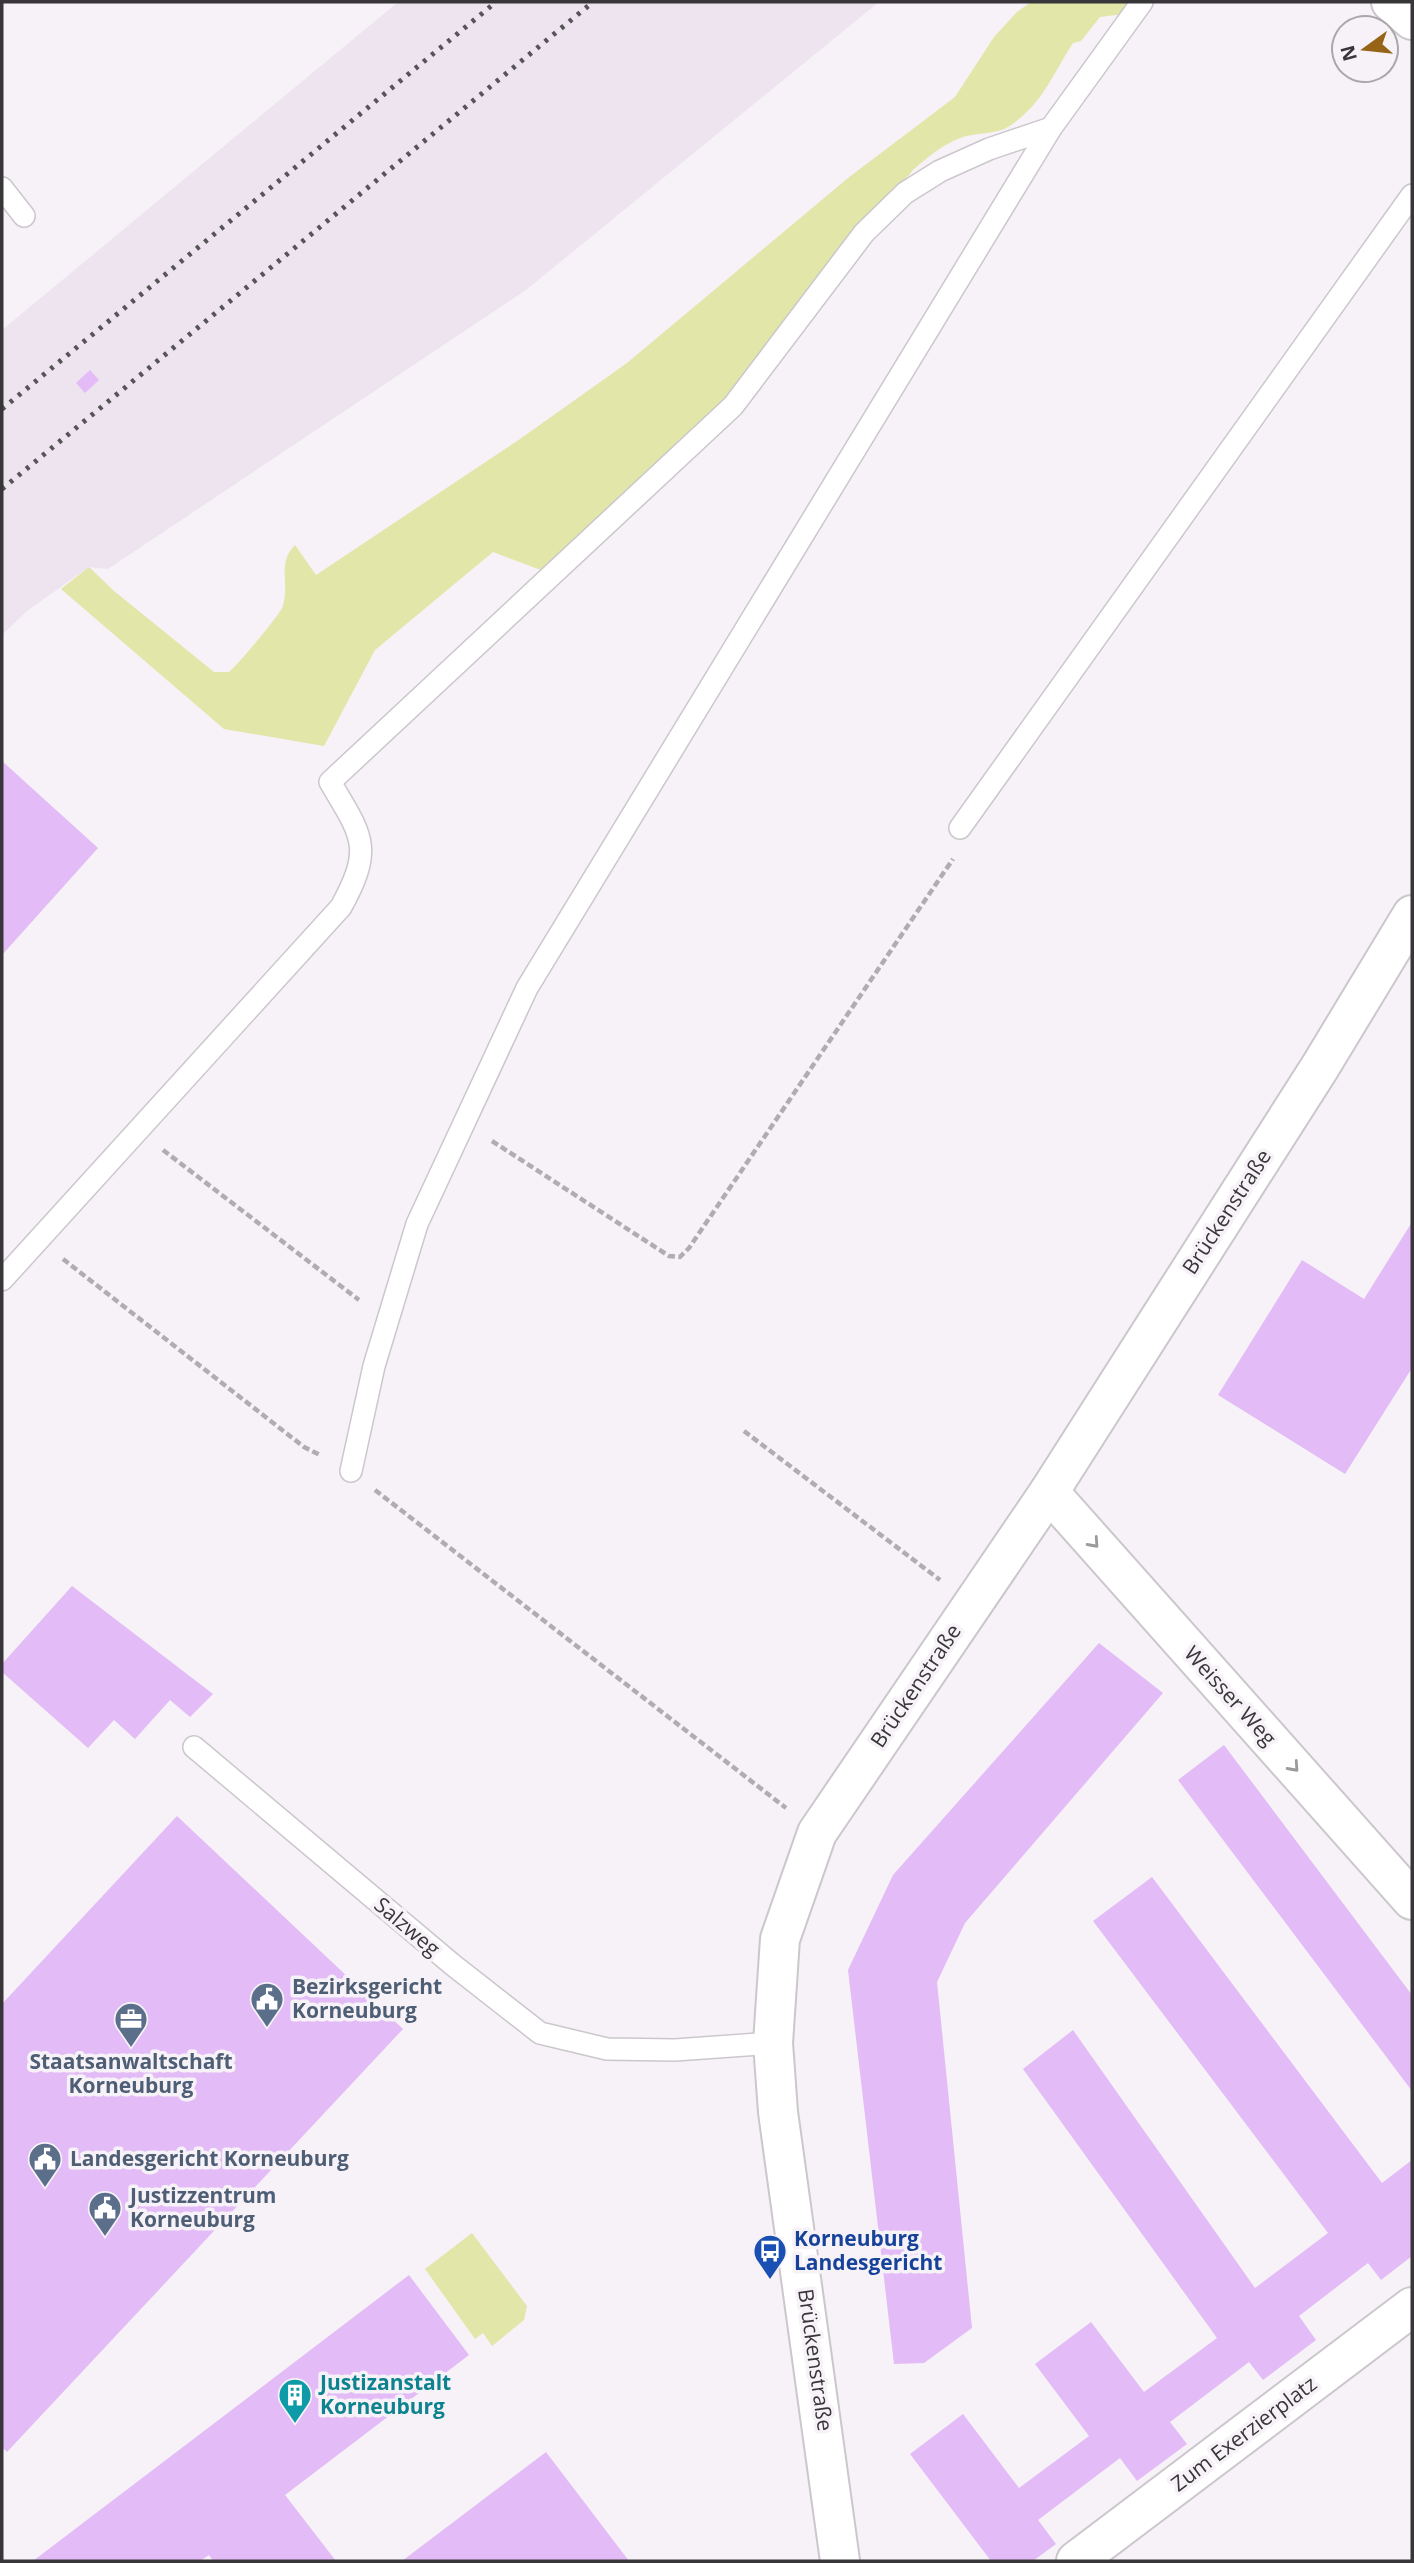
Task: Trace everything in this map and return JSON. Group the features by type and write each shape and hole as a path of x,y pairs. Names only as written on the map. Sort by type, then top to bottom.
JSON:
{"street":[{"path":"1391,2 1412,20"},
{"name":"Brückenstraße","path":"840,2561 778,2112 773,2043 780,1939 817,1833 1049,1492 1320,1068 1412,915"},
{"name":"Weisser Weg","path":"1049,1492 1412,1900"},
{"name":"Zum Exerzierplatz","path":"1076,2561 1412,2307"}],"lane":[{"path":"351,1471 374,1366 417,1224 527,988 1051,128 1142,2"},
{"path":"2,1280 341,907 353,884 360,858 360,832 330,782 733,406 864,233 905,193 940,171 989,149 1051,128"},
{"path":"2,188 24,216"},
{"path":"960,828 1412,195"},
{"name":"Salzweg","path":"194,1747 453,1965 540,2033 607,2049 676,2050 773,2043"}],"path":[{"path":"464,1123 669,1256 680,1257 689,1248 960,849 960,828"},
{"path":"138,1131 387,1322"},
{"path":"38,1240 304,1447 351,1471 817,1833"},
{"path":"744,1431 971,1604"}],"shaded area":[{"path":"398,2 879,2 526,290 108,569 89,567 27,611 2,635 2,330"}],"green space":[{"path":"1031,2 1132,2 1124,14 1100,17 1081,41 1073,43 1040,97 1011,125 956,140 936,151 913,170 726,402 541,570 493,552 375,650 324,746 224,729 61,589 89,567 114,591 214,672 229,672 282,608 286,559 295,545 316,575 520,439 627,363 848,178 955,97 994,37 1017,12"},
{"path":"472,2233 527,2306 524,2320 492,2346 483,2333 475,2339 425,2269"}],"building":[{"path":"90,370 99,380 85,393 76,383"},
{"path":"2,761 98,848 2,955"},
{"path":"1412,1222 1412,1368 1345,1474 1218,1395 1302,1260 1364,1299"},
{"path":"72,1586 213,1694 190,1717 170,1700 135,1739 114,1720 88,1748 2,1672 2,1664"},
{"path":"1099,1643 1163,1693 965,1923 937,1982 972,2328 924,2363 894,2364 848,1970 893,1875"},
{"path":"1224,1745 1412,1995 1412,2091 1178,1780"},
{"name":"Justizzentrum Korneuburg","path":"177,1816 403,2029 7,2452 2,2447 2,2004"},
{"path":"1152,1877 1382,2183 1412,2160 1412,2256 1381,2280 1368,2263 1299,2316 1316,2340 1263,2380 1249,2362 1170,2422 1187,2444 1137,2481 1120,2458 1038,2520 1056,2544 1033,2561 991,2561 910,2454 963,2414 1019,2488 1089,2436 1035,2364 1091,2322 1144,2392 1217,2338 1023,2069 1073,2030 1255,2288 1328,2233 1093,1921"},
{"name":"Justizanstalt Korneuburg","path":"409,2275 469,2355 285,2495 336,2561 213,2561 209,2555 200,2561 33,2561"},
{"path":"546,2452 629,2561 402,2561"}],"railway":[{"path":"2,409 496,2"},
{"path":"2,489 593,2"}],"place":[{"name":"Bezirksgericht Korneuburg","path":"267,2029"},
{"name":"Staatsanwaltschaft Korneuburg","path":"131,2049"},
{"name":"Landesgericht Korneuburg","path":"45,2189"},
{"name":"Justizzentrum Korneuburg","path":"105,2238"},
{"name":"Korneuburg Landesgericht","path":"770,2281"},
{"name":"Justizanstalt Korneuburg","path":"295,2425"}]}
